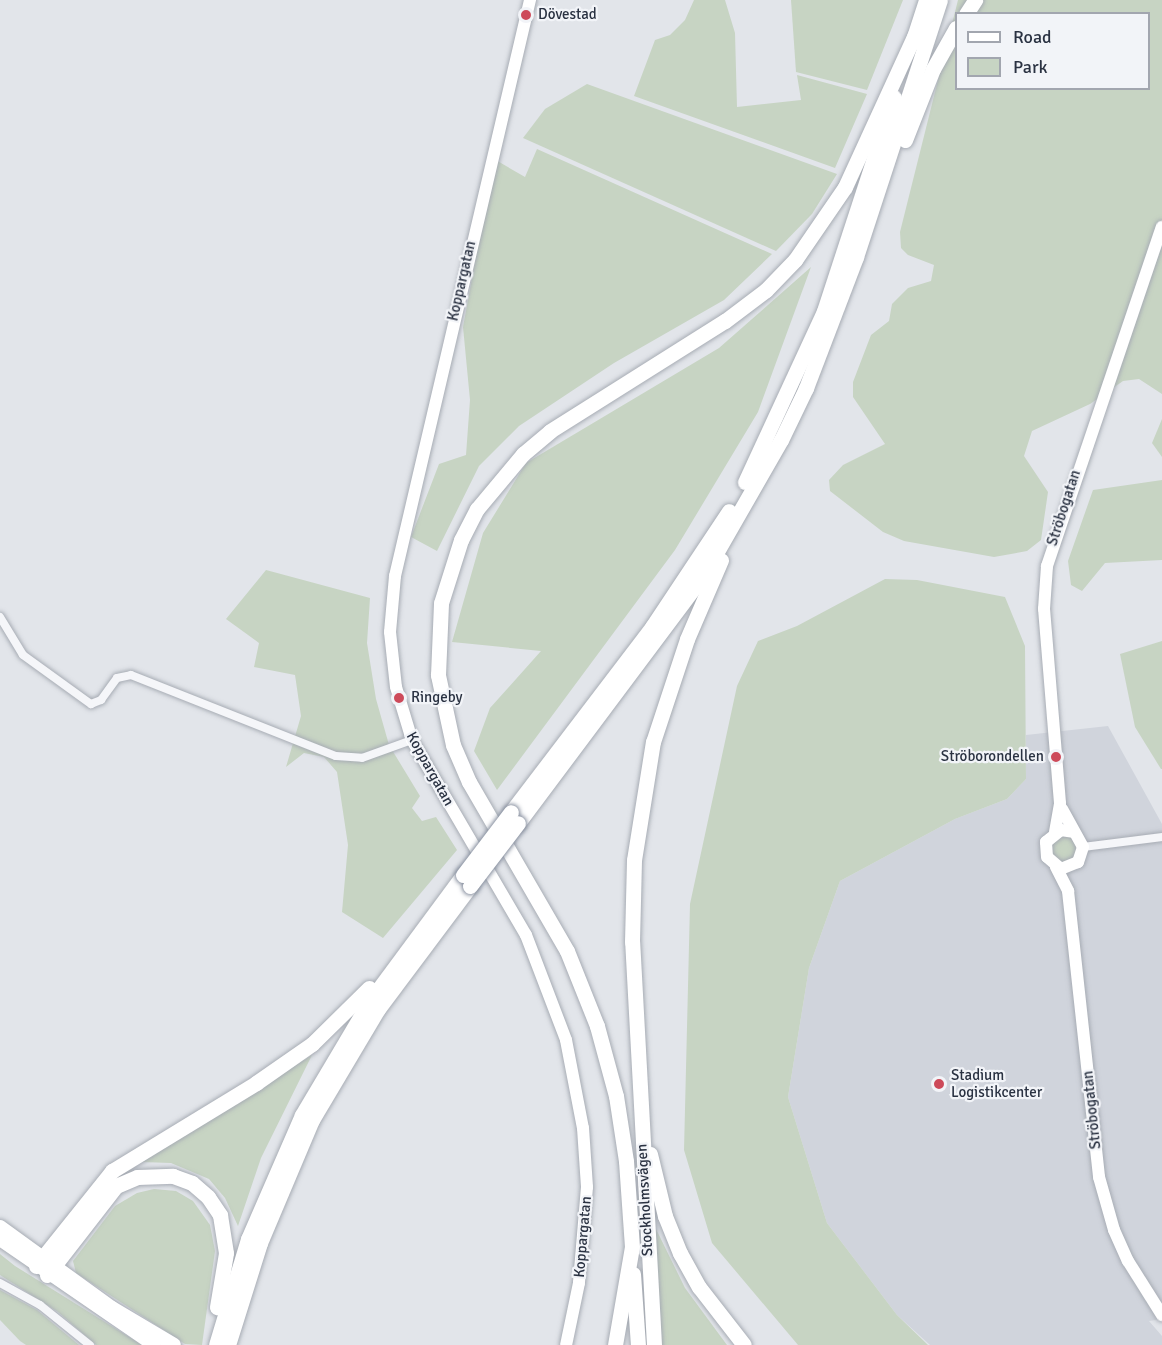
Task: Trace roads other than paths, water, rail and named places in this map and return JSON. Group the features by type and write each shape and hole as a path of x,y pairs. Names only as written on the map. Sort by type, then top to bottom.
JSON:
{"highway":[{"path":"515,818 693,569 768,439 824,311 926,0"},
{"path":"44,1266 112,1171 256,1083 312,1044 405,951 466,880 660,638 743,507 806,388 879,188 940,0"},
{"path":"879,188 955,32"},
{"path":"615,1345 632,1247 623,1138 606,1054 567,951 469,782 453,745 438,675 441,603 461,540 477,509 523,454 549,431 725,321 766,290 795,260 845,187 914,36"},
{"name":"Stockholmsvägen","path":"654,1345 632,900 646,773 669,687 743,507"},
{"path":"230,1341 260,1243 312,1120 378,1009 466,880"},
{"path":"216,1345 248,1239 302,1115 342,1042 405,951"},
{"path":"641,1110 659,1193 680,1253 699,1287 744,1345"},
{"path":"44,1266 116,1186 156,1174 192,1183 208,1197 225,1232 225,1270 209,1345"},
{"name":"Stockholmsvägen","path":"632,1247 638,1345"}],"main road":[{"path":"0,1227 44,1266 155,1345"},
{"path":"0,1239 174,1345"}],"street":[{"name":"Koppargatan","path":"530,0 395,576 391,656 412,740 526,934 566,1040 583,1128 587,1187 579,1283 566,1345"},
{"name":"Ströbogatan","path":"1055,832 1060,803 1044,609 1048,558 1162,227"},
{"path":"0,616 23,654 91,704 101,700 117,678 131,675 336,756 362,758 412,740"},
{"name":"Ströbogatan","path":"1060,803 1073,832"},
{"path":"1055,832 1073,832 1083,847 1072,866 1056,867 1045,851 1046,842 1055,832"},
{"path":"1083,847 1162,837"},
{"name":"Ströbogatan","path":"1072,866 1068,891 1100,1177 1114,1230 1128,1261 1162,1315"},
{"name":"Ströbogatan","path":"1056,867 1068,891"},
{"path":"0,1283 40,1305 90,1345"}],"place":[{"name":"Dövestad","path":"526,15"},
{"name":"Ringeby","path":"399,698"},
{"name":"Ströborondellen","path":"1056,757"},
{"name":"Stadium Logistikcenter","path":"939,1084"}]}
